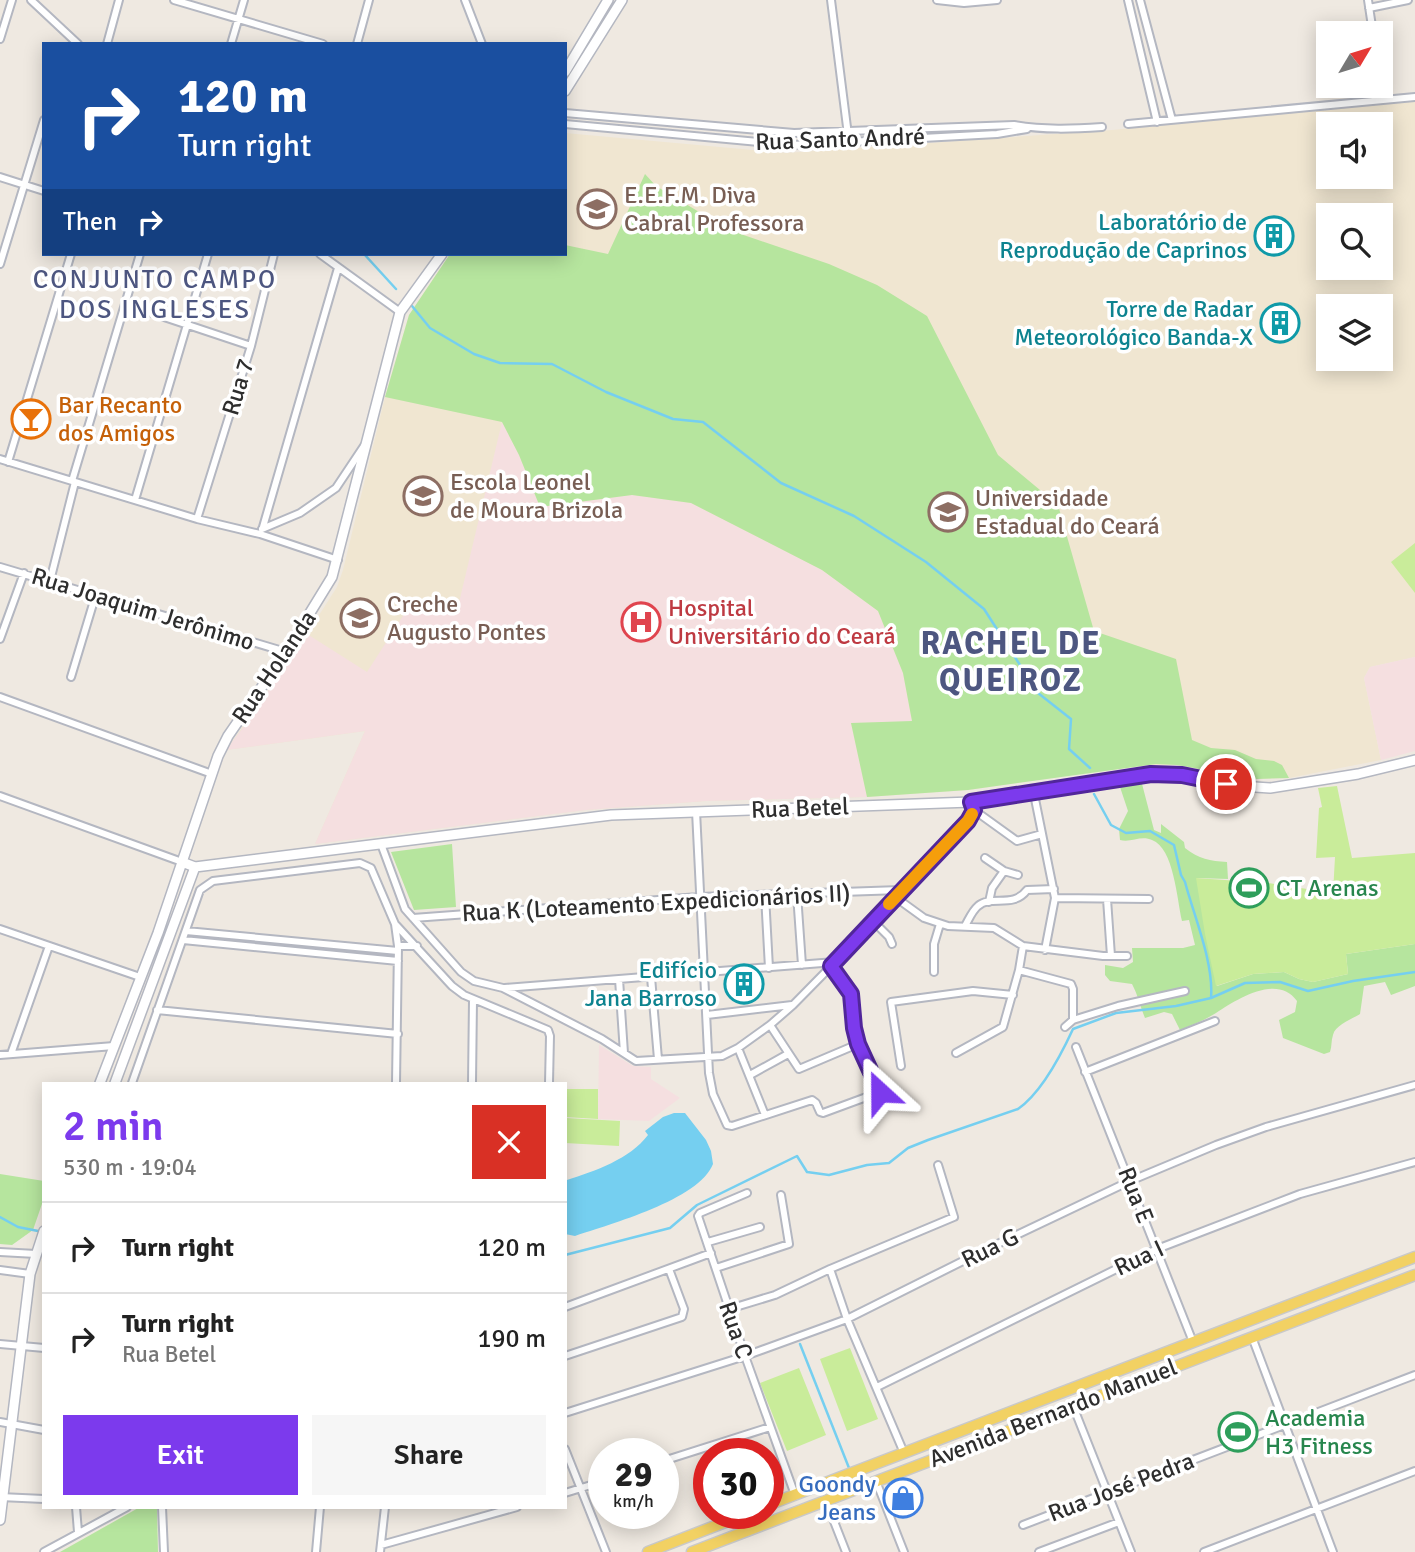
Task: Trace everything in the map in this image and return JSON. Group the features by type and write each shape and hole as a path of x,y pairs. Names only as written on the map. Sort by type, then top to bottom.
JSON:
{"main road":[{"name":"Avenida Bernardo Manuel","path":"784,1499 1415,1257"},
{"name":"Avenida Bernardo Manuel","path":"692,1552 1415,1275"},
{"path":"1150,1359 1156,1374"},
{"path":"1133,1365 1139,1380"},
{"path":"648,1552 707,1529"}],"street":[{"path":"0,39 12,0"},
{"path":"31,0 76,42"},
{"path":"108,42 119,0"},
{"path":"174,0 316,42"},
{"path":"232,42 244,0"},
{"path":"358,42 369,0"},
{"path":"465,0 481,42"},
{"path":"567,69 608,0"},
{"path":"567,88 622,0"},
{"path":"831,0 849,143"},
{"path":"937,0 964,3 997,0"},
{"path":"1128,0 1157,122"},
{"path":"1140,0 1172,120"},
{"path":"1368,0 1371,21"},
{"path":"1369,8 1408,0"},
{"path":"67,42 69,34"},
{"path":"1128,124 1415,96"},
{"name":"Rua Santo André","path":"567,113 794,133 1014,125 1031,129"},
{"name":"Rua Santo André","path":"567,124 792,145 1101,127"},
{"path":"0,264 42,126"},
{"path":"0,177 42,190"},
{"path":"8,462 70,256"},
{"path":"50,580 74,482 139,256"},
{"path":"135,500 207,256"},
{"name":"Rua 7","path":"197,519 251,346 274,256"},
{"path":"323,256 400,312"},
{"name":"Rua Holanda","path":"100,1082 228,736 325,591 338,560 400,312 441,256"},
{"path":"262,530 338,268"},
{"path":"125,304 251,346"},
{"path":"262,530 300,513 336,488 367,442"},
{"path":"0,459 197,519 262,530 338,560"},
{"name":"Rua Joaquim Jerônimo","path":"0,567 286,652"},
{"path":"0,639 24,573"},
{"path":"71,677 96,594"},
{"path":"0,697 212,774"},
{"name":"Rua Betel","path":"182,862 195,867 611,815 972,806 1151,774 1182,775 1240,786 1270,788 1358,774 1415,760"},
{"path":"1034,794 1055,898 1045,950"},
{"path":"0,796 182,862"},
{"path":"503,988 602,1039 636,1061 722,1056 738,1048 793,1005 968,821 972,806 1017,841 1042,834"},
{"path":"696,811 711,1088 724,1121 732,1126 811,1100 817,1103 823,1113 880,1092 858,1044 851,994 833,964"},
{"path":"381,844 405,909 466,976 484,985 503,988 833,964"},
{"path":"985,858 1004,871 1018,875"},
{"path":"132,1082 200,890 213,881 360,863 371,868 395,924 398,949 396,1082"},
{"path":"115,1082 195,867"},
{"path":"989,902 992,888 1004,871"},
{"path":"965,926 980,904 1020,898 1027,890 1054,889"},
{"name":"Rua K (Loteamento Expedicionários II)","path":"413,918 699,897 900,890"},
{"path":"797,894 802,965"},
{"path":"765,895 769,968"},
{"path":"895,897 918,915 940,924 994,928 1023,946 1127,956"},
{"path":"1055,898 1149,898"},
{"path":"1107,899 1111,956"},
{"path":"873,921 889,937 892,944"},
{"path":"395,924 452,986 473,1000 548,1030 549,1082"},
{"path":"934,972 934,944 940,924"},
{"path":"0,929 140,977"},
{"path":"186,931 398,949 417,946"},
{"path":"183,940 398,961"},
{"path":"11,1054 49,946"},
{"path":"956,1053 1003,1027 1023,946"},
{"path":"1019,970 1068,982 1073,987 1073,1020"},
{"path":"651,976 658,1059"},
{"path":"619,979 624,1053"},
{"path":"901,1066 891,1002 973,991 1013,995"},
{"path":"1065,1027 1073,1020 1118,1006 1185,991"},
{"path":"472,1082 473,1000"},
{"path":"707,1015 793,1005"},
{"path":"157,1010 398,1034"},
{"path":"1085,1072 1215,1021"},
{"path":"770,1025 799,1069 858,1044"},
{"path":"0,1055 114,1046"},
{"name":"Rua E","path":"1076,1047 1193,1342"},
{"path":"738,1048 765,1115"},
{"path":"750,1075 788,1054"},
{"name":"Rua G","path":"567,1412 745,1356 847,1319 1130,1181 1216,1144 1266,1126 1415,1085"},
{"name":"Rua I","path":"877,1387 1157,1249 1300,1194 1415,1162"},
{"path":"729,1309 775,1295 954,1217 937,1165"},
{"name":"Rua C","path":"747,1193 699,1213 729,1309 795,1495"},
{"path":"716,1268 789,1244 781,1195"},
{"path":"708,1242 761,1227"},
{"path":"0,1520 30,1274 42,1236"},
{"path":"0,1252 36,1254"},
{"path":"567,1306 711,1253"},
{"path":"567,1355 682,1317 684,1309 669,1269"},
{"path":"830,1269 847,1319 904,1453"},
{"path":"0,1270 30,1274"},
{"path":"1252,1337 1333,1552"},
{"path":"0,1344 42,1348"},
{"name":"Rua José Pedra","path":"1023,1525 1415,1376"},
{"path":"1073,1406 1131,1552"},
{"path":"0,1422 42,1430"},
{"path":"679,1456 770,1427"},
{"path":"567,1455 606,1552"},
{"path":"1204,1552 1415,1471"},
{"path":"876,1481 904,1552"},
{"path":"567,1492 588,1486"},
{"path":"1,1497 42,1499"},
{"path":"826,1501 846,1552"},
{"path":"76,1509 78,1532"},
{"path":"44,1552 123,1509"},
{"path":"163,1509 164,1552"},
{"path":"316,1552 320,1509"},
{"path":"385,1509 380,1549 510,1509"},
{"path":"1040,1552 1119,1522"}],"shaded area":[{"name":"Universidade Estadual do Ceará","path":"1415,101 1415,657 1370,667 1364,678 1381,760 1289,778 1257,779 1177,765 1132,766 968,790 867,797 706,801 586,810 315,844 365,731 226,750 287,665 337,587 385,397 409,315 449,256 567,256 567,133 786,153 1112,130"},
{"name":"Hospital Universitário do Ceará","path":"502,422 540,507 632,495 691,503 822,570 878,611 903,673 912,722 851,723 867,797 706,801 586,810 315,844 365,731 226,750 307,634 367,672 412,602 457,611"},
{"path":"1415,657 1415,751 1381,760 1364,678 1370,667"},
{"path":"599,1045 633,1066 651,1067 651,1079 680,1098 649,1121 598,1119"}],"green space":[{"path":"645,174 656,186 729,230 829,264 877,285 927,316 998,455 1058,505 1094,631 1176,659 1192,740 1211,748 1235,750 1256,759 1274,761 1282,765 1289,778 1257,779 1156,764 968,790 867,797 851,723 912,721 903,673 878,611 822,570 691,503 632,495 540,507 502,422 385,397 409,315 449,256 567,256 567,245 608,254"},
{"path":"1415,543 1415,593 1391,562"},
{"path":"1141,780 1154,830 1161,833 1161,824 1184,842 1185,848 1195,855 1227,862 1228,879 1197,878 1217,986 1253,974 1284,972 1313,982 1348,974 1346,954 1415,944 1415,986 1391,995 1385,982 1364,986 1360,1014 1334,1031 1330,1052 1324,1054 1283,1038 1279,1020 1295,1012 1297,1001 1289,993 1279,989 1268,989 1245,996 1180,1030 1172,1014 1164,1012 1145,1018 1132,984 1110,981 1105,975 1105,965 1123,968 1133,962 1132,948 1183,948 1195,945 1189,920 1182,921 1170,864 1165,853 1152,840 1120,840 1119,829 1128,811 1119,784"},
{"name":"CT Arenas","path":"1337,786 1352,858 1415,853 1415,944 1346,954 1348,974 1313,982 1284,972 1253,974 1216,986 1196,878 1268,883 1333,893 1335,857 1316,858 1319,808 1322,807 1318,788"},
{"path":"452,844 456,907 414,910 391,852"},
{"path":"567,1089 598,1089 598,1119 567,1117"},
{"path":"567,1118 620,1121 619,1146 567,1143"},
{"path":"0,1174 42,1181 42,1204 33,1230 12,1245 0,1244"},
{"path":"850,1348 878,1419 847,1431 820,1359"},
{"path":"799,1368 826,1435 787,1451 760,1383"},
{"path":"136,1509 157,1509 158,1552 60,1552"}],"water":[{"path":"685,1113 706,1140 713,1164 704,1177 690,1189 652,1209 575,1236 567,1234 567,1180 600,1168 632,1151 648,1135 645,1131 663,1117"}],"waterway":[{"path":"366,256 396,289"},
{"path":"412,306 430,328 474,354 500,363 552,364 606,392 673,419 703,422 781,483 854,516 926,562 984,609 1038,693 1071,719 1069,749 1090,768"},
{"path":"1094,794 1111,825 1126,833 1150,831 1174,845 1206,955 1211,998"},
{"path":"567,1254 670,1228 697,1205 797,1156 807,1172 829,1175 867,1165 889,1163 908,1148 1018,1109 1042,1084 1073,1029 1116,1013 1176,1006 1211,998 1245,983 1280,982 1308,991 1415,972"},
{"path":"0,1217 18,1227 42,1232"},
{"path":"800,1344 849,1468"}],"slow traffic":[{"path":"889,904 972,814"}],"place":[{"name":"E.E.F.M. Diva Cabral Professora","path":"597,209"},
{"name":"Laboratório de Reprodução de Caprinos","path":"1274,236"},
{"name":"Torre de Radar Meteorológico Banda-X","path":"1280,323"},
{"name":"Bar Recanto dos Amigos","path":"31,419"},
{"name":"Escola Leonel de Moura Brizola","path":"423,496"},
{"name":"Universidade Estadual do Ceará","path":"948,512"},
{"name":"Creche Augusto Pontes","path":"360,618"},
{"name":"Hospital Universitário do Ceará","path":"641,622"},
{"name":"CT Arenas","path":"1249,888"},
{"name":"Edifício Jana Barroso","path":"744,984"},
{"name":"Academia H3 Fitness","path":"1238,1432"},
{"name":"Goondy Jeans","path":"903,1498"}],"district":[{"name":"CONJUNTO CAMPO DOS INGLESES","path":"155,294"},
{"name":"RACHEL DE QUEIROZ","path":"1011,662"}],"route":[{"path":"880,1092 858,1044 851,994 831,966 968,821 974,810 971,802 1151,774 1182,775 1226,784"}]}
